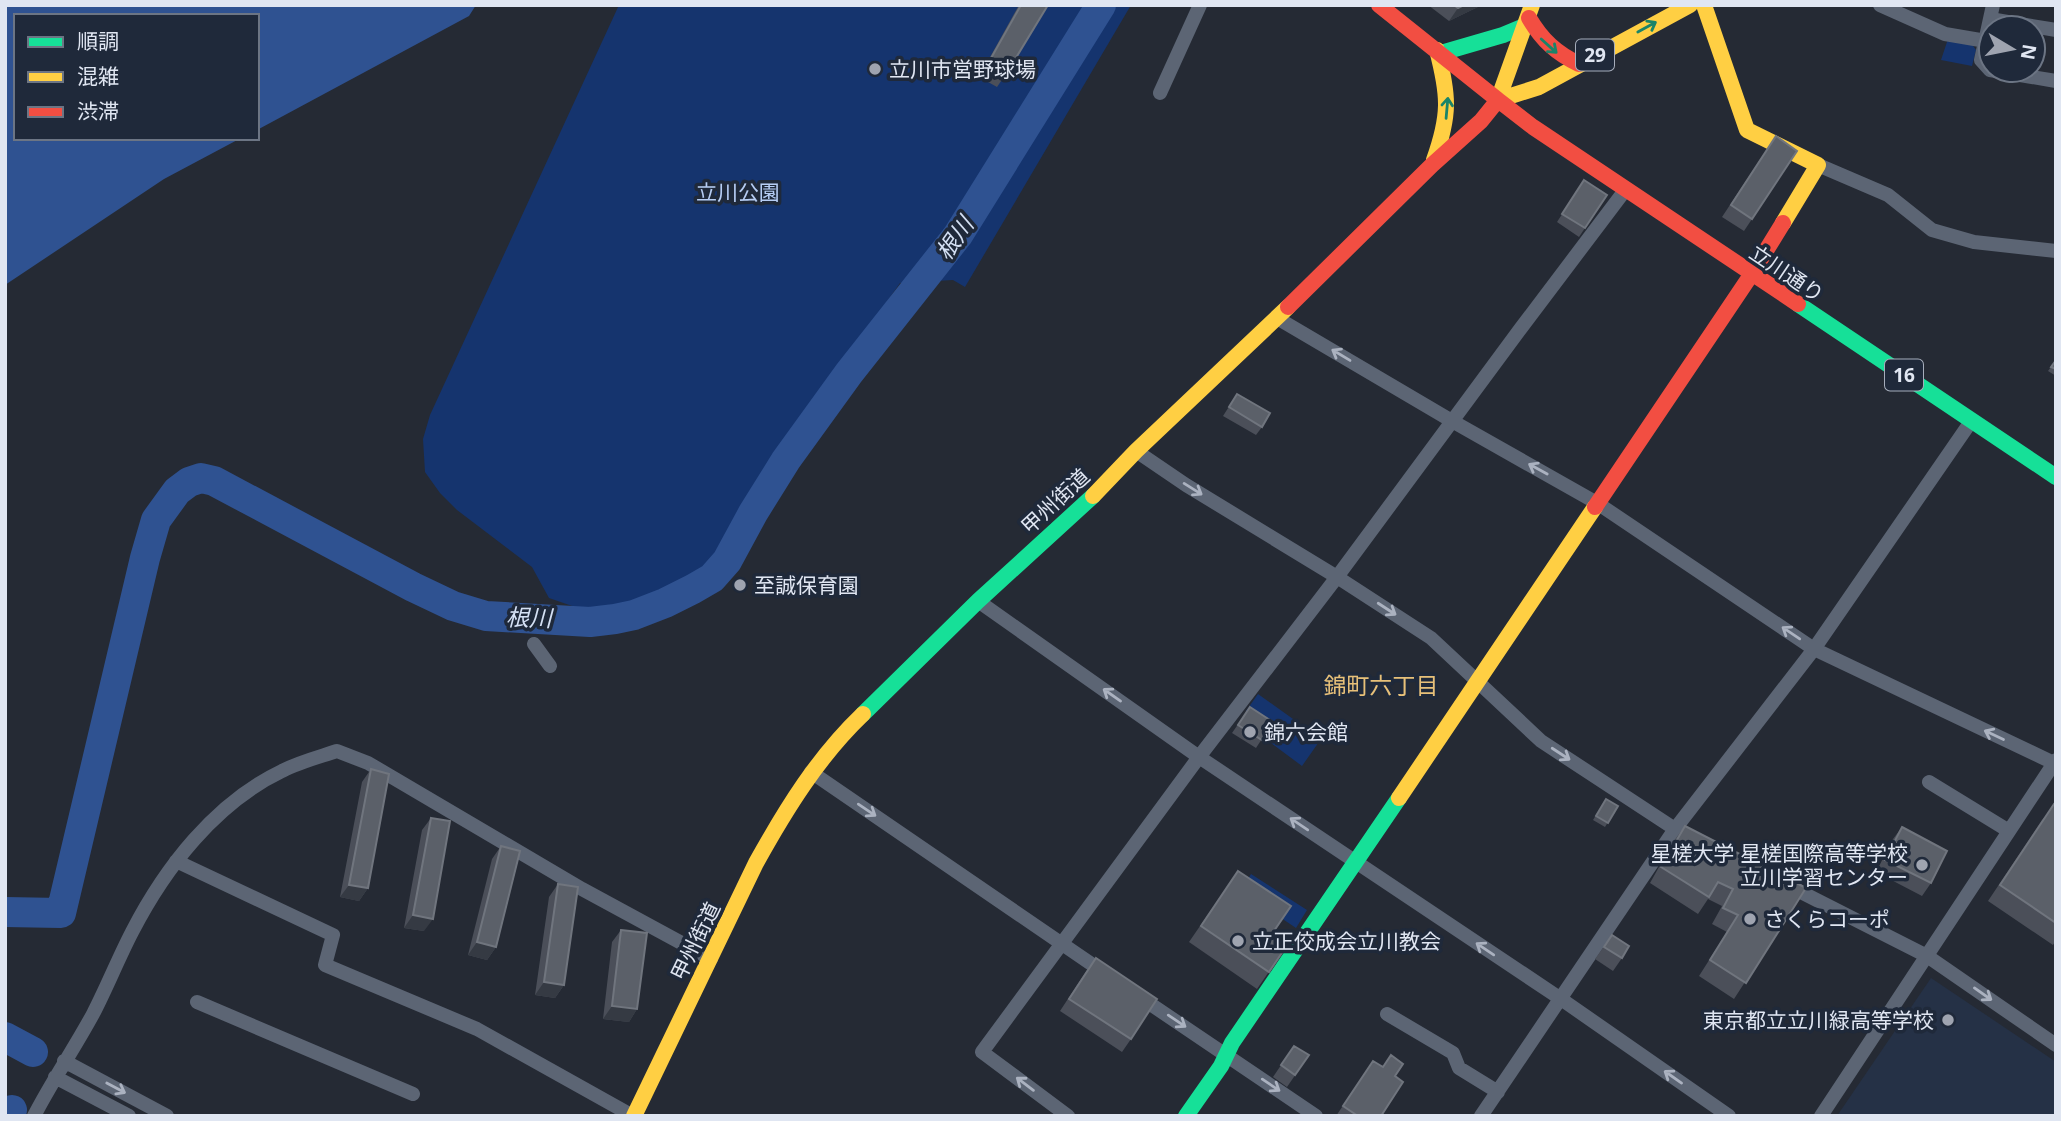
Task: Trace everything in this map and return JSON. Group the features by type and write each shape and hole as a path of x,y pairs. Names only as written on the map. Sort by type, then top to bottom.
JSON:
{"main road":[{"path":"1379,5 1498,100 1529,16"},
{"name":"29","path":"1498,100 1539,87 1690,5"},
{"path":"1186,1116 1221,1066 1232,1043 1751,275 1818,165 1747,130 1704,5"},
{"path":"1439,52 1503,35 1529,16"},
{"path":"1529,16 1541,39 1561,56 1579,64"},
{"path":"1432,165 1448,114 1448,96 1439,52"},
{"name":"甲州街道","path":"634,1116 756,863 811,772 852,724 978,601 1100,489 1432,165 1481,121 1498,100"},
{"name":"立川通り","path":"1498,100 1533,127 1751,275 2056,477"}],"street":[{"path":"1160,93 1200,5"},
{"path":"1880,5 1945,34 1977,39"},
{"path":"1991,12 2056,30"},
{"path":"1818,165 1888,195 1932,230 1974,242 2056,251"},
{"path":"1068,1116 982,1052 1199,757 1337,577 1626,189"},
{"path":"1277,318 1597,503 1814,649 2055,762 1821,1116"},
{"path":"1481,1116 1675,829 1814,649 1972,420"},
{"path":"1136,451 1431,638 1541,740 1675,829 1711,847"},
{"path":"978,601 1199,757 1561,999 1729,1116"},
{"path":"534,644 550,666"},
{"path":"34,1116 64,1060 92,1016 144,911 176,861 225,808 253,787 284,769 337,751 368,763 570,882 711,959"},
{"path":"811,772 1316,1116"},
{"path":"1929,782 2009,831"},
{"path":"176,861 334,935 325,965 477,1029 634,1116"},
{"path":"1771,877 1927,956 2056,1045"},
{"path":"197,1002 413,1094"},
{"path":"1387,1014 1453,1053 1459,1068 1498,1092"},
{"path":"64,1060 167,1116"},
{"path":"55,1077 128,1116"}],"shaded area":[{"path":"5,5 476,5 469,16 259,129 259,14 14,14 14,140 237,140 164,179 5,285"},
{"name":"東京都立立川緑高等学校","path":"1931,978 2056,1062 2056,1116 1837,1116"}],"green space":[{"name":"立川公園","path":"619,5 1131,5 965,287 953,280 900,283 787,444 722,551 692,581 654,599 621,609 578,608 549,598 532,567 457,510 440,493 425,472 423,439 430,415"},
{"path":"1948,39 1971,43 1976,50 1972,66 1941,60"},
{"path":"1258,694 1321,739 1302,766 1267,740 1273,731 1246,711"},
{"path":"1251,874 1307,910 1296,928 1241,891"}],"building":[{"path":"1021,5 1048,5 1008,71 990,60"},
{"path":"1776,136 1797,151 1752,219 1731,205"},
{"path":"1584,180 1607,195 1585,228 1562,214"},
{"path":"1237,394 1270,413 1262,427 1229,407"},
{"path":"1250,707 1273,722 1262,740 1238,725"},
{"path":"371,769 389,774 368,888 349,885"},
{"path":"1606,799 1618,806 1608,823 1596,816"},
{"path":"2054,804 2056,805 2056,923 2000,885"},
{"path":"431,818 450,821 433,919 413,915"},
{"name":"さくらコーポ","path":"1685,826 1806,888 1746,983 1710,960 1738,915 1723,908 1733,889 1718,882 1709,897 1661,867"},
{"path":"1902,827 1947,851 1931,883 1885,860"},
{"path":"501,846 520,851 496,947 477,942"},
{"path":"1238,871 1291,906 1274,931 1290,941 1269,972 1201,926"},
{"path":"558,884 578,887 564,985 544,982"},
{"path":"621,930 647,933 637,1009 612,1006"},
{"path":"1612,935 1629,946 1622,958 1604,947"},
{"path":"1096,958 1157,999 1131,1039 1069,999"},
{"path":"1294,1046 1309,1055 1295,1075 1281,1065"},
{"path":"1391,1055 1403,1064 1395,1076 1403,1082 1381,1116 1358,1116 1343,1106 1373,1061 1383,1067"}],"waterway":[{"name":"根川","path":"5,912 61,913 145,558 156,520 177,491 189,482 201,478 214,481 413,587 453,606 486,616 590,622 615,619 634,615 693,589 712,578 727,561 786,460 849,373 958,235 1101,5"},
{"path":"5,1037 33,1052"},
{"path":"9,1116 12,1110"}],"traffic: fast":[{"path":"1441,53 1527,25"},
{"path":"1798,304 2056,477"},
{"path":"863,714 978,601 1093,496"},
{"path":"1186,1116 1221,1066 1232,1043 1399,798"}],"traffic: slow":[{"path":"1498,100 1532,5"},
{"path":"1498,100 1539,87 1690,5"},
{"path":"1704,5 1747,130 1818,165 1783,223"},
{"path":"1434,160 1443,130 1446,105 1437,50"},
{"path":"1093,496 1136,451 1288,307"},
{"path":"1399,798 1595,507"},
{"path":"634,1116 767,843 817,766 863,714"}],"traffic: jam":[{"path":"1288,307 1432,165 1481,121 1498,100 1379,5"},
{"path":"1529,18 1550,45 1579,64"},
{"path":"1498,100 1533,127 1798,304"},
{"path":"1595,507 1783,223"}],"place":[{"name":"立川市営野球場","path":"875,69"},
{"name":"至誠保育園","path":"740,585"},
{"name":"錦六会館","path":"1250,732"},
{"name":"星槎大学 星槎国際高等学校 立川学習センター","path":"1922,865"},
{"name":"さくらコーポ","path":"1750,919"},
{"name":"立正佼成会立川教会","path":"1238,941"},
{"name":"東京都立立川緑高等学校","path":"1948,1020"}],"district":[{"name":"錦町六丁目","path":"1381,685"}]}
